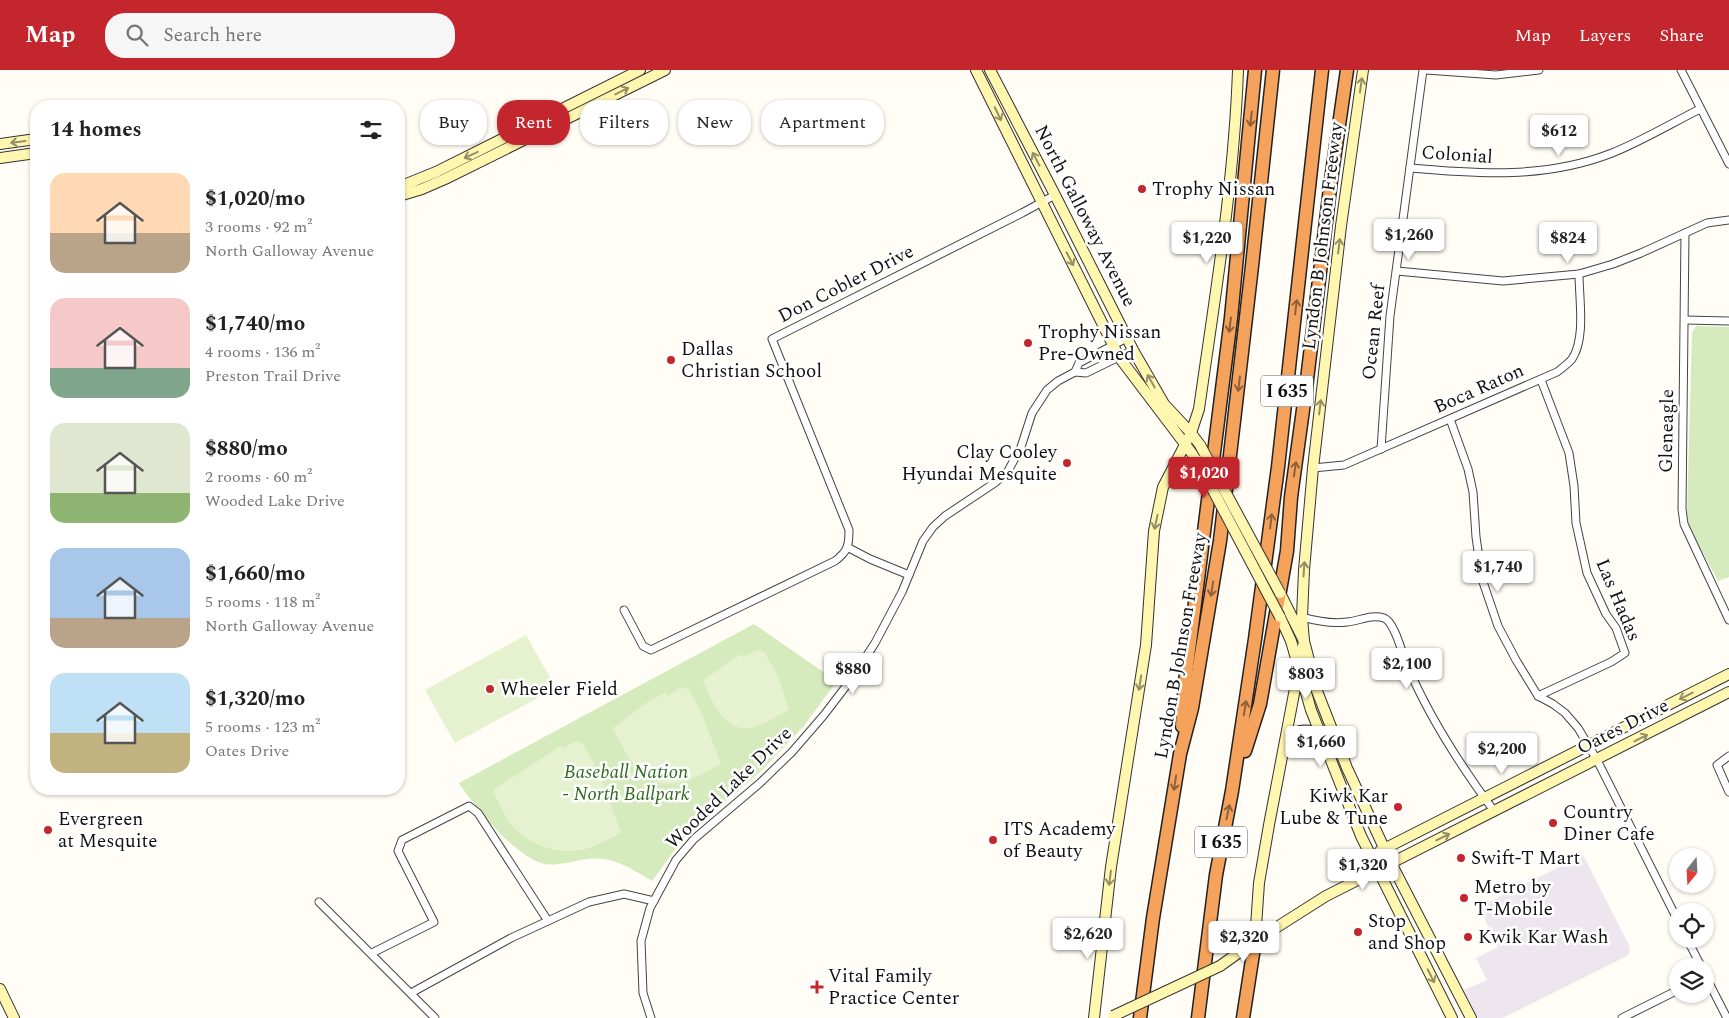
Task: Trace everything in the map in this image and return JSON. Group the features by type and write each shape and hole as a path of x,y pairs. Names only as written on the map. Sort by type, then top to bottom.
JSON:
{"highway":[{"path":"1180,754 1184,682 1222,394 1255,70"},
{"name":"Lyndon B Johnson Freeway","path":"1140,1018 1153,918 1180,754 1192,708 1220,541 1273,70"},
{"name":"Lyndon B Johnson Freeway","path":"1198,1018 1216,875 1232,791 1256,639 1320,84 1324,70"},
{"path":"1232,791 1262,694 1286,551 1291,497 1301,430 1331,180 1347,70"},
{"path":"1243,1018 1254,941"}],"main road":[{"path":"405,185 436,172 640,70"},
{"path":"405,194 422,190 445,179 665,70"},
{"name":"North Galloway Avenue","path":"976,70 1119,357 1197,460 1265,587 1291,641 1311,710 1347,804 1452,1018"},
{"name":"North Galloway Avenue","path":"990,70 1056,195 1133,350 1164,404 1200,445 1304,641 1317,691 1347,768 1391,863 1470,1018"},
{"name":"Lyndon B Johnson Freeway","path":"1094,1018 1111,867 1146,646 1154,531 1163,487 1186,444 1199,409 1225,227 1236,120 1238,70"},
{"name":"Lyndon B Johnson Freeway","path":"1254,941 1259,883 1304,641 1302,597 1313,468 1341,226 1363,70"},
{"path":"0,144 30,141"},
{"path":"0,158 30,154"},
{"path":"1176,419 1188,418 1199,409"},
{"path":"1265,587 1282,601 1297,603 1302,597"},
{"name":"Oates Drive","path":"1371,856 1729,674"},
{"name":"Oates Drive","path":"1111,1017 1220,966 1254,941 1326,896 1729,692"},
{"path":"1280,763 1294,734 1302,730 1311,730 1327,749"},
{"path":"1440,994 1455,988"},
{"path":"0,989 14,1018"}],"street":[{"path":"1424,70 1496,75 1540,70"},
{"name":"Ocean Reef","path":"1381,449 1390,316 1424,70"},
{"path":"1682,70 1729,164"},
{"name":"Colonial","path":"1410,168 1473,173 1526,173 1550,170 1582,163 1613,153 1700,109"},
{"name":"Don Cobler Drive","path":"848,547 849,530 772,339 1056,195"},
{"path":"1397,271 1503,280 1579,274 1614,264 1706,223 1729,220"},
{"name":"Gleneagle","path":"1685,233 1683,517 1686,529 1729,620"},
{"name":"Boca Raton","path":"1313,468 1344,465 1557,372 1571,361 1578,347 1580,332 1579,274"},
{"path":"1685,320 1729,321"},
{"name":"Wooded Lake Drive","path":"1075,372 1079,363 1127,338"},
{"name":"Wooded Lake Drive","path":"651,1018 642,994 641,941 650,908 676,860 694,839 760,783 792,752 824,715 876,643 909,575 922,541 945,516 996,482 1008,471 1021,446 1032,413 1047,390 1058,381 1075,372 1086,373 1133,350"},
{"name":"Las Hadas","path":"1538,696 1611,662 1625,653 1616,628 1606,614 1587,573 1576,523 1574,486 1569,454 1540,380"},
{"path":"1450,419 1473,492 1476,537 1482,579 1498,626 1538,696 1553,704 1571,718 1589,746 1669,903"},
{"path":"624,610 644,646 651,650 835,561 845,554 848,547 870,559 909,575"},
{"path":"1302,617 1315,621 1333,622 1347,622 1369,617 1383,618 1392,624 1406,665 1440,731 1494,811"},
{"path":"1729,756 1717,765 1729,792"},
{"path":"372,954 434,922 398,851 402,840 469,806 478,813 548,921"},
{"path":"411,993 511,938 589,902 624,894 654,901"},
{"path":"319,902 436,1018"},
{"path":"1714,993 1727,1018"},
{"path":"1622,1018 1669,994"}],"shaded area":[{"path":"1583,855 1629,945 1630,952 1627,956 1503,1018 1478,1018 1464,990 1487,980 1476,958 1498,947 1479,907"}],"green space":[{"path":"1696,326 1729,327 1729,577 1718,581 1689,527 1687,515 1692,333"},
{"name":"Baseball Nation - North Ballpark","path":"754,624 832,678 834,685 803,727 762,770 682,840 652,881 610,860 592,859 544,864 533,859 521,852 497,830 459,783"},
{"name":"Wheeler Field","path":"526,635 556,688 455,743 425,690"},
{"path":"757,650 764,652 778,676 789,710 758,726 744,728 735,726 727,721 715,706 703,681 731,660 742,654 743,657"},
{"path":"681,687 689,689 702,714 721,764 687,781 668,784 657,782 647,777 638,769 624,750 613,728 649,701 666,692 668,696"},
{"path":"576,741 583,744 598,771 621,833 585,849 575,851 555,850 535,843 518,831 506,816 493,790 561,746 563,748"}],"place":[{"name":"Trophy Nissan","path":"1142,189"},
{"name":"Trophy Nissan Pre-Owned","path":"1028,343"},
{"name":"Dallas Christian School","path":"671,360"},
{"name":"Clay Cooley Hyundai Mesquite","path":"1067,463"},
{"name":"Wheeler Field","path":"490,689"},
{"name":"Kiwk Kar Lube & Tune","path":"1398,807"},
{"name":"Country Diner Cafe","path":"1553,823"},
{"name":"Evergreen at Mesquite","path":"48,830"},
{"name":"ITS Academy of Beauty","path":"993,840"},
{"name":"Swift-T Mart","path":"1461,858"},
{"name":"Metro by T-Mobile","path":"1464,898"},
{"name":"Stop and Shop","path":"1358,932"},
{"name":"Kwik Kar Wash","path":"1468,937"},
{"name":"Vital Family Practice Center","path":"817,987"}]}
